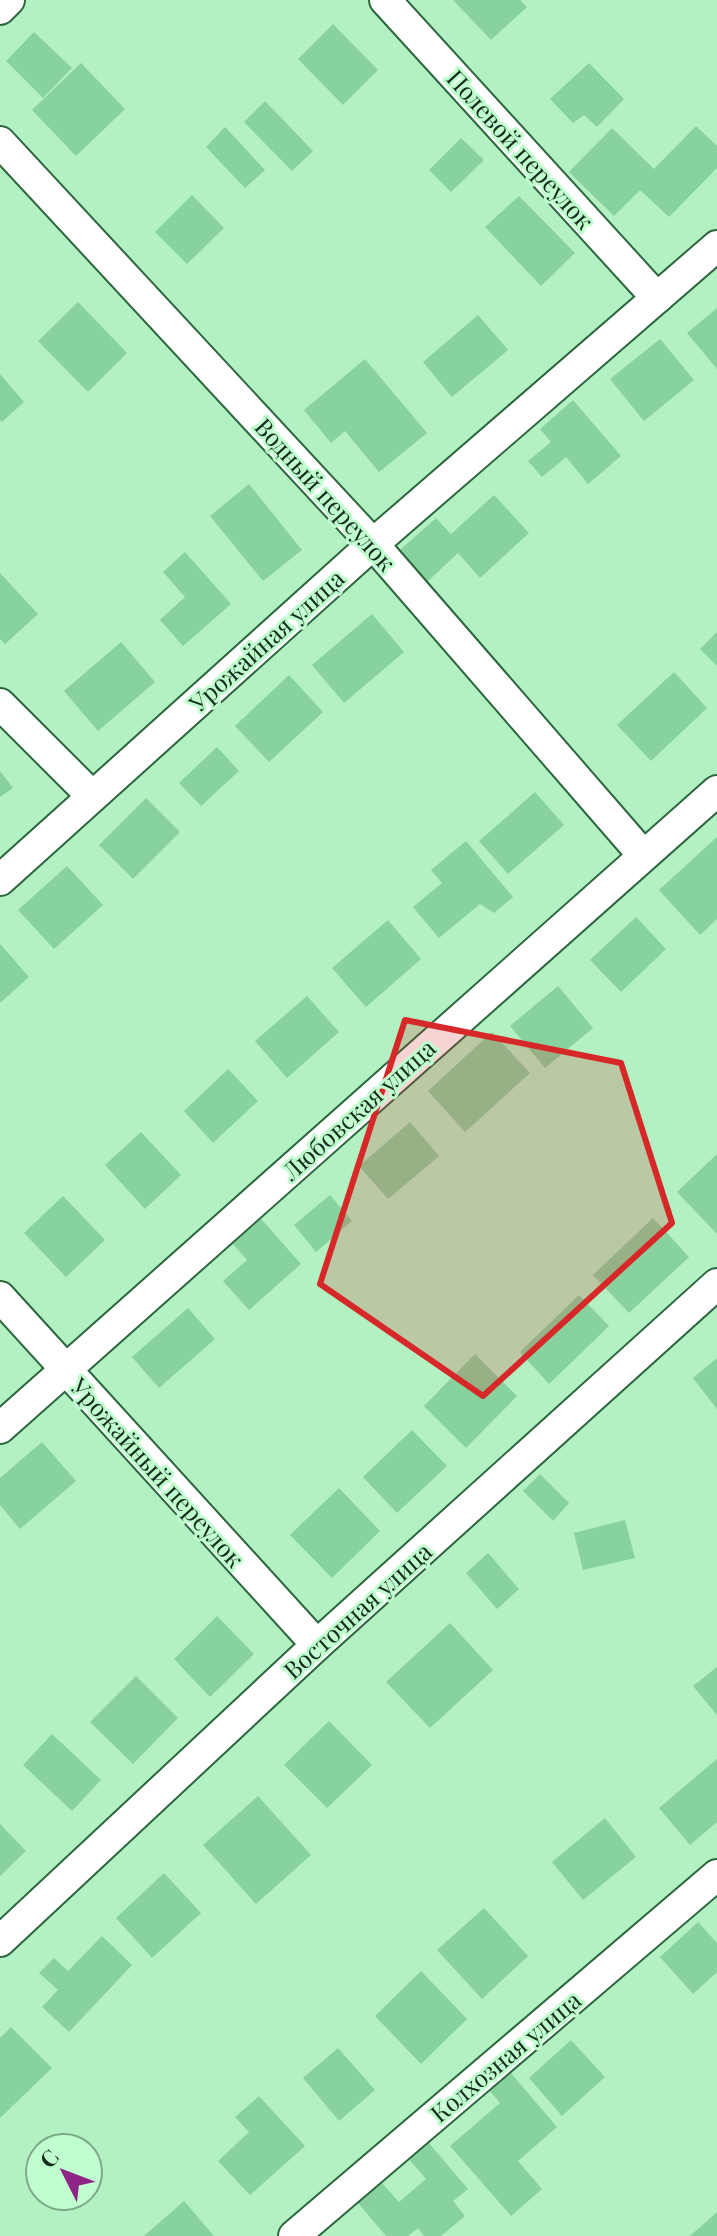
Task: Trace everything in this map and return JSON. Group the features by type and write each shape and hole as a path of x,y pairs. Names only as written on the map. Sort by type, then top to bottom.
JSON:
{"street":[{"path":"0,9 9,0"},
{"name":"Полевой переулок","path":"385,0 657,298"},
{"name":"Водный переулок","path":"0,142 373,544 643,855"},
{"name":"Урожайная улица","path":"0,880 373,544 717,246"},
{"path":"0,704 92,796"},
{"name":"Любовская улица","path":"0,1428 717,791"},
{"name":"Восточная улица","path":"0,1941 317,1645 717,1284"},
{"name":"Урожайный переулок","path":"0,1297 317,1645"},
{"name":"Колхозная улица","path":"294,2236 717,1875"}],"highlighted area":[{"path":"405,1020 621,1063 672,1223 483,1396 320,1284"}],"building":[{"path":"453,0 520,0 527,7 491,40"},
{"path":"333,24 378,70 343,105 298,59"},
{"path":"34,32 72,68 43,98 6,61"},
{"path":"81,63 125,109 76,156 32,110"},
{"path":"589,63 624,99 597,127 584,115 573,123 550,99"},
{"path":"265,101 313,151 292,171 244,122"},
{"path":"696,126 717,146 717,168 669,217 640,190 614,216 569,172 612,128 654,169"},
{"path":"225,127 265,170 245,188 206,147"},
{"path":"461,138 484,160 451,192 429,170"},
{"path":"192,195 224,228 187,264 155,232"},
{"path":"519,196 575,253 541,286 485,227"},
{"path":"78,302 127,353 88,392 38,341"},
{"path":"717,308 717,369 687,333"},
{"path":"478,315 508,350 452,397 423,362"},
{"path":"660,339 694,380 644,421 610,379"},
{"path":"365,359 427,433 379,472 345,431 331,443 304,410"},
{"path":"0,374 24,402 2,422 0,420"},
{"path":"573,400 621,456 588,484 566,457 542,477 528,461 551,442 540,429"},
{"path":"249,484 302,550 263,581 210,516"},
{"path":"494,495 529,533 480,578 458,553 427,582 399,551 436,518 451,534"},
{"path":"185,552 231,604 183,646 160,620 185,597 163,572"},
{"path":"0,573 38,614 5,644 0,639"},
{"path":"372,614 404,652 344,703 312,665"},
{"path":"717,632 717,666 700,649"},
{"path":"121,642 155,682 98,731 64,691"},
{"path":"674,672 707,708 651,761 617,725"},
{"path":"289,675 323,712 269,762 235,726"},
{"path":"217,747 239,771 201,806 179,783"},
{"path":"0,771 13,788 0,797"},
{"path":"535,792 564,825 508,874 479,841"},
{"path":"146,798 180,832 133,879 99,845"},
{"path":"717,837 717,919 700,935 659,890"},
{"path":"466,841 513,897 494,913 480,904 439,938 413,907 442,883 431,870"},
{"path":"67,866 103,905 54,949 18,910"},
{"path":"636,917 666,949 621,992 590,960"},
{"path":"388,920 421,959 366,1007 332,968"},
{"path":"0,944 29,977 0,1003"},
{"path":"558,986 593,1028 545,1068 510,1026"},
{"path":"307,996 339,1032 287,1078 255,1041"},
{"path":"492,1032 530,1073 465,1132 428,1091"},
{"path":"228,1069 258,1101 213,1143 184,1111"},
{"path":"410,1122 439,1156 388,1199 359,1166"},
{"path":"141,1132 181,1175 145,1209 105,1165"},
{"path":"717,1154 717,1234 677,1192"},
{"path":"330,1195 352,1221 316,1252 294,1225"},
{"path":"63,1196 105,1240 66,1277 24,1233"},
{"path":"255,1212 301,1264 249,1310 223,1281 247,1260 227,1237"},
{"path":"653,1218 689,1257 629,1313 593,1275"},
{"path":"579,1295 609,1326 549,1384 520,1352"},
{"path":"188,1308 215,1339 159,1388 132,1357"},
{"path":"475,1354 517,1396 466,1448 424,1406"},
{"path":"717,1358 717,1409 693,1378"},
{"path":"412,1430 447,1466 397,1513 363,1477"},
{"path":"42,1442 76,1481 20,1529 0,1505 0,1478"},
{"path":"540,1474 569,1503 553,1521 523,1491"},
{"path":"339,1488 380,1531 332,1578 290,1535"},
{"path":"625,1520 635,1558 583,1570 574,1533"},
{"path":"488,1553 519,1589 497,1609 466,1573"},
{"path":"217,1616 254,1654 210,1697 174,1659"},
{"path":"450,1623 493,1670 430,1728 386,1682"},
{"path":"717,1667 717,1715 693,1686"},
{"path":"136,1676 178,1718 133,1764 90,1722"},
{"path":"329,1721 372,1765 327,1808 284,1765"},
{"path":"52,1734 101,1780 72,1811 23,1765"},
{"path":"717,1759 717,1822 690,1845 659,1808"},
{"path":"258,1796 311,1855 256,1904 203,1845"},
{"path":"605,1818 636,1857 583,1900 552,1862"},
{"path":"0,1824 26,1851 0,1876"},
{"path":"164,1873 201,1913 152,1958 116,1918"},
{"path":"484,1908 528,1956 482,1999 437,1950"},
{"path":"698,1922 717,1943 717,1972 693,1994 660,1957"},
{"path":"102,1936 132,1965 69,2032 42,2007 58,1990 39,1973 54,1958 68,1971"},
{"path":"421,1971 467,2019 421,2064 375,2016"},
{"path":"11,2027 52,2068 0,2118 0,2038"},
{"path":"571,2040 605,2077 562,2116 529,2078"},
{"path":"338,2048 375,2090 339,2121 303,2078"},
{"path":"504,2065 557,2127 518,2161 542,2189 511,2216 450,2146 500,2103 483,2083"},
{"path":"259,2096 305,2146 250,2195 218,2161 249,2132 235,2117"},
{"path":"428,2142 468,2189 453,2201 465,2216 441,2236 424,2236 418,2228 408,2236 386,2236 358,2203 382,2183 399,2202 426,2179 408,2158"},
{"path":"184,2201 214,2236 144,2236"},
{"path":"717,2212 717,2236 690,2236"}]}
